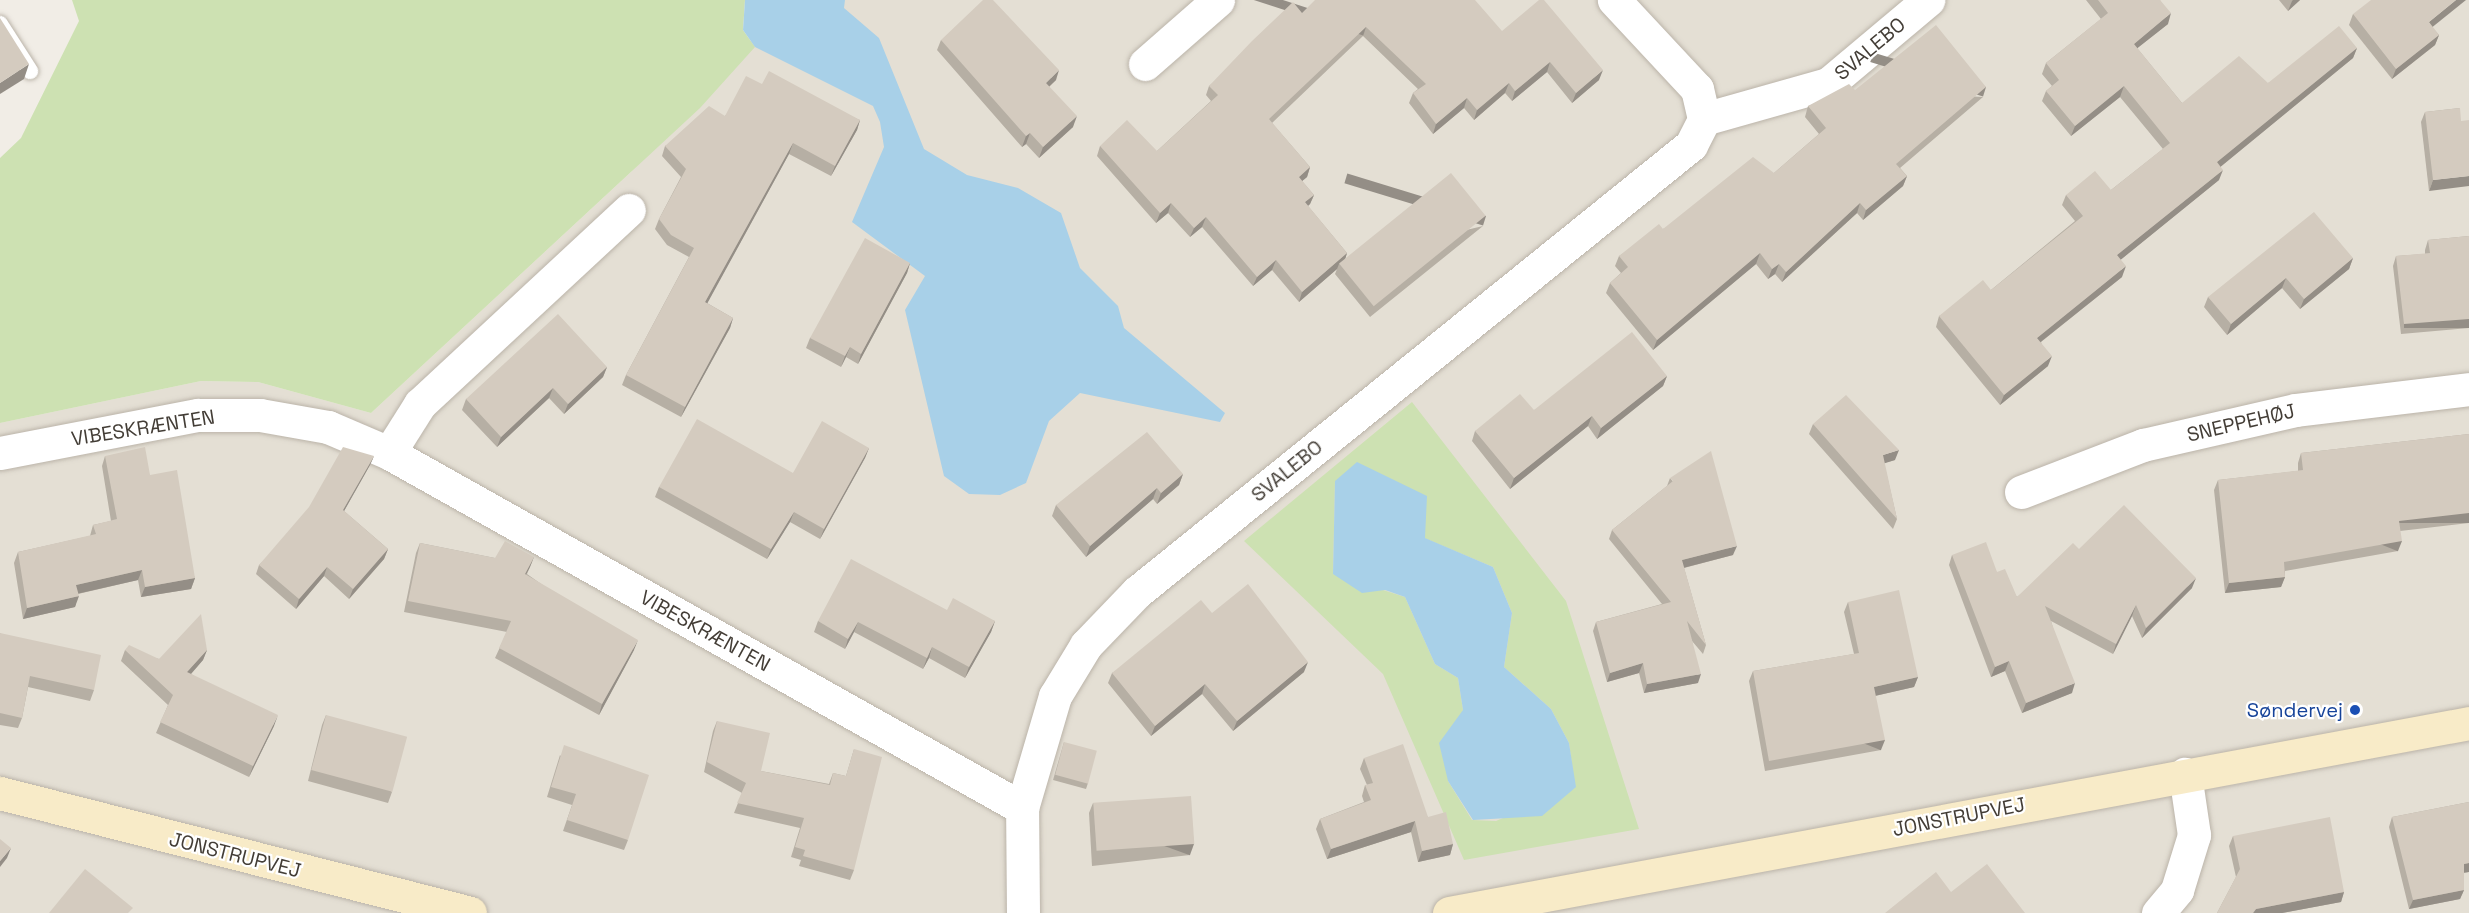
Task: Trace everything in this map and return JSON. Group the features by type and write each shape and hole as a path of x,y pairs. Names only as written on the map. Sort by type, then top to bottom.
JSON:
{"street":[{"path":"1145,64 1218,0"},
{"path":"1614,0 1697,90 1704,119"},
{"name":"SVALEBO","path":"1023,913 1022,808 1055,696 1086,645 1137,592 1691,145 1704,119 1828,84 1928,0"},
{"path":"389,453 420,404 629,210"},
{"name":"SNEPPEHØJ","path":"2021,492 2143,445 2296,410 2469,389"},
{"name":"VIBESKRÆNTEN","path":"0,453 198,415 249,415 328,427 389,453 1022,808"},
{"name":"JONSTRUPVEJ","path":"1449,913 2185,774 2469,723"},
{"path":"2158,913 2177,890 2194,835 2185,774"},
{"name":"JONSTRUPVEJ","path":"0,794 470,913"}],"lane":[{"path":"0,24 30,71"}],"shaded area":[{"path":"789,0 2469,0 2469,913 0,913 0,423 201,381 258,382 371,413 631,172"}],"green space":[{"path":"72,0 745,0 743,30 755,47 700,108 371,413 258,382 201,381 0,423 0,158 21,138 79,21"},
{"path":"1412,402 1566,601 1639,829 1464,860 1383,674 1244,541","holes":["1335,481 1424,538 1493,567 1512,613 1504,667 1551,709 1569,743 1575,787 1496,821 1472,820 1448,781 1463,710 1458,678 1435,664 1405,597 1333,574"]}],"water":[{"path":"745,0 845,0 844,8 879,38 924,149 967,175 1018,188 1061,213 1080,268 1118,306 1124,328 1225,413 1220,422 1080,393 1049,421 1026,483 1000,495 969,494 944,476 905,310 925,276 852,222 884,147 880,122 873,106 755,47 743,30"},
{"path":"1357,462 1427,496 1425,538 1493,567 1512,613 1504,667 1551,709 1569,743 1576,787 1542,816 1473,820 1448,781 1439,743 1463,710 1458,678 1435,664 1405,597 1385,590 1362,593 1333,574 1335,481"}],"building":[{"path":"983,0 993,0 1059,70 1046,83 1077,116 1043,147 1030,133 1026,136 941,40"},
{"path":"1315,0 1475,0 1502,31 1539,0 1544,0 1603,70 1576,93 1550,62 1515,91 1509,83 1477,110 1467,98 1436,124 1413,93 1426,84 1366,27 1269,119 1310,167 1299,177 1314,195 1305,202 1347,253 1302,292 1276,260 1257,277 1206,217 1194,228 1171,203 1160,213 1100,146 1127,120 1157,151 1218,95 1209,86 1252,41 1293,2 1302,13"},
{"path":"2098,0 2160,0 2171,13 2134,44 2182,103 2239,56 2268,83 2339,26 2357,48 2217,162 2223,170 2117,255 2126,266 2037,338 2052,356 2004,395 1939,316 1983,280 1991,290 2083,216 2066,195 2095,171 2111,190 2170,143 2124,86 2075,126 2046,91 2059,80 2046,63 2108,13"},
{"path":"2371,0 2456,0 2429,22 2439,35 2396,69 2353,14"},
{"path":"0,18 29,64 0,83"},
{"path":"1936,25 1986,87 1896,164 1907,176 1866,210 1860,203 1786,272 1779,264 1772,269 1760,253 1657,340 1610,283 1628,267 1619,256 1659,224 1663,229 1753,157 1774,173 1826,128 1808,106 1849,84 1855,90"},
{"path":"769,71 860,120 835,166 793,143 705,302 733,318 685,407 626,375 694,248 671,235 659,219 686,169 665,146 709,106 725,116 746,76 762,84"},
{"path":"2460,108 2461,121 2469,120 2469,176 2433,180 2425,112"},
{"path":"1451,173 1486,216 1374,306 1339,264"},
{"path":"2314,212 2353,258 2304,299 2286,278 2231,324 2208,297"},
{"path":"2469,236 2469,319 2404,324 2396,256 2430,253 2428,240"},
{"path":"865,238 910,263 861,354 850,347 845,356 810,338"},
{"path":"558,314 607,367 568,404 553,388 501,437 466,399"},
{"path":"1632,332 1667,376 1601,428 1592,416 1514,478 1475,431 1520,394 1534,410"},
{"path":"1846,395 1899,450 1883,455 1897,519 1813,424"},
{"path":"697,419 793,473 822,421 869,448 824,529 794,512 771,549 659,487"},
{"path":"1147,432 1183,474 1161,493 1157,488 1090,546 1056,505"},
{"path":"2469,434 2469,513 2399,521 2402,541 2284,562 2285,577 2229,583 2218,480 2303,470 2301,453"},
{"path":"145,447 150,475 177,470 195,578 145,587 142,570 76,585 79,596 27,608 18,552 96,534 93,525 117,519 105,456"},
{"path":"343,447 374,456 343,510 388,549 353,589 327,567 299,599 259,565 309,507"},
{"path":"1711,451 1737,546 1682,560 1706,645 1687,621 1701,674 1647,684 1643,663 1610,673 1596,622 1671,602 1612,530 1673,481 1670,478"},
{"path":"2124,505 2196,578 2146,628 2136,605 2116,644 2045,606 2075,683 2026,703 2009,661 1995,667 1952,555 1986,542 1997,572 2005,569 2017,597 2073,543 2079,549"},
{"path":"505,541 534,557 525,574 638,640 602,704 499,648 511,621 408,601 420,543 495,558"},
{"path":"851,559 947,610 953,598 995,621 969,667 932,647 927,658 858,622 848,639 818,621"},
{"path":"1248,584 1308,662 1237,721 1205,684 1155,726 1112,673 1201,600 1212,613"},
{"path":"1899,590 1918,677 1874,687 1885,740 1769,761 1753,671 1859,653 1848,602"},
{"path":"201,614 207,650 187,672 278,715 253,766 160,722 173,695 125,650 129,645 159,659"},
{"path":"0,633 101,655 94,690 30,676 22,718 0,713"},
{"path":"326,715 407,737 392,792 311,770"},
{"path":"717,721 770,733 761,771 830,785 833,773 846,776 854,749 882,757 854,870 803,856 805,850 795,847 804,818 737,803 746,783 707,762"},
{"path":"1064,742 1097,751 1088,784 1055,775"},
{"path":"1403,744 1428,817 1446,812 1453,844 1422,851 1415,821 1331,849 1320,819 1371,800 1365,785 1373,783 1364,758"},
{"path":"564,745 649,775 628,840 567,820 576,794 551,787"},
{"path":"1191,796 1194,844 1097,851 1093,803"},
{"path":"2469,802 2469,863 2464,864 2464,890 2413,900 2392,817"},
{"path":"2330,817 2344,892 2256,909 2253,913 2217,913 2240,869 2233,836"},
{"path":"0,839 11,848 0,861"},
{"path":"1987,864 2025,913 1885,913 1936,872 1951,892"},
{"path":"85,869 133,908 128,913 49,913"}],"place":[{"name":"Søndervej","path":"2355,710"}]}
